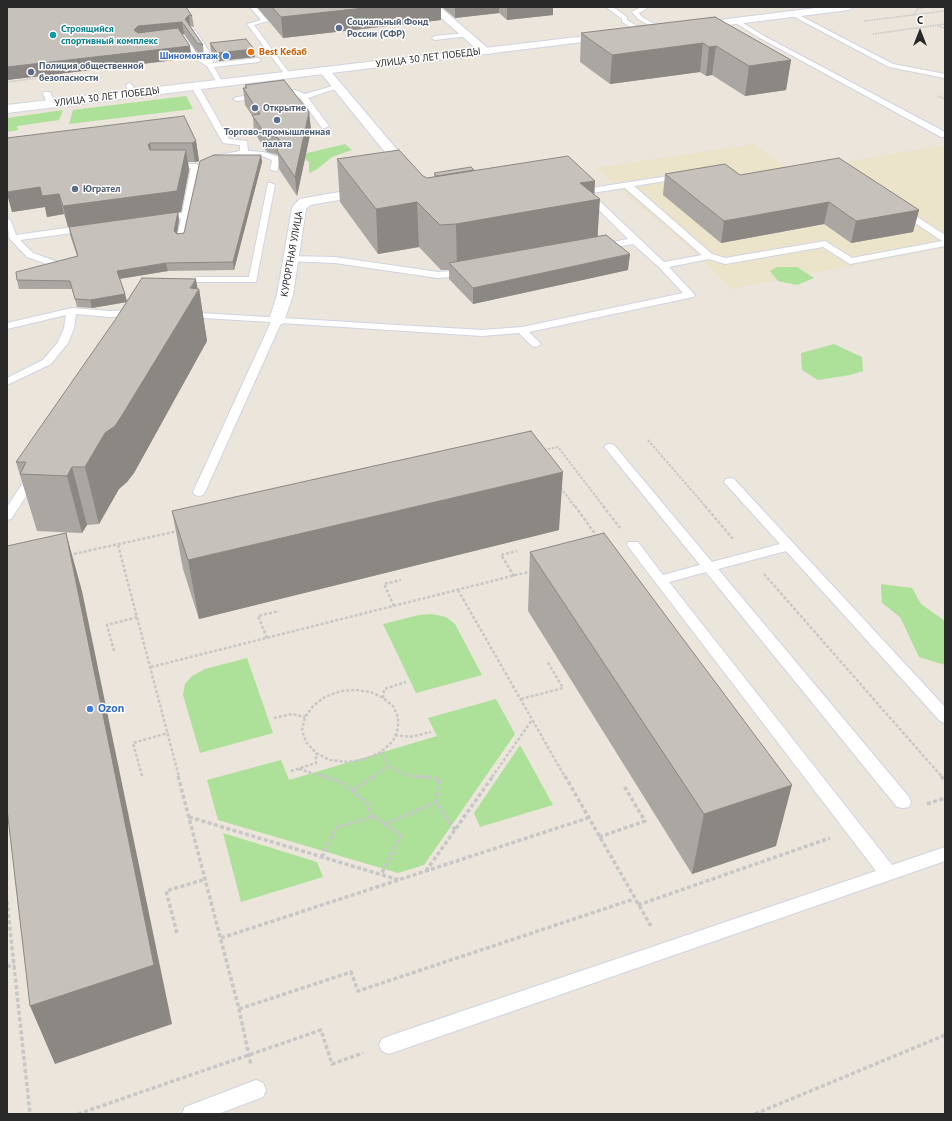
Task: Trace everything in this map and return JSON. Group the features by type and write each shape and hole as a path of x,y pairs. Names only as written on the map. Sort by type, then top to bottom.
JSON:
{"main road":[{"path":"434,7 486,52"},
{"path":"684,27 842,7"},
{"name":"УЛИЦА 30 ЛЕТ ПОБЕДЫ","path":"7,109 49,98 131,89 195,86 486,52 665,29"},
{"path":"324,70 336,87 410,173 412,179 409,183 402,186"},
{"name":"КУРОРТНАЯ УЛИЦА","path":"277,320 285,295 299,208 305,202 319,198 379,189"}],"lane":[{"path":"253,7 265,21 250,24 288,75"},
{"path":"609,7 625,18 624,21 644,32"},
{"path":"646,7 635,12 640,18 665,29"},
{"path":"793,14 891,66 944,76"},
{"path":"736,21 762,37 944,135"},
{"path":"192,29 209,56 210,65 220,83"},
{"path":"435,38 466,35"},
{"path":"175,37 182,36 196,57 210,65 258,60"},
{"path":"912,71 938,67"},
{"path":"195,86 226,141 244,143 244,153"},
{"path":"304,97 336,87"},
{"path":"237,99 295,92 304,97 325,126"},
{"path":"164,166 202,164 244,153 263,154 276,159 274,169"},
{"path":"181,238 186,215 202,164"},
{"path":"179,314 482,333 522,330 690,294 662,265 581,192 688,175"},
{"path":"197,280 253,280 271,185"},
{"path":"627,185 709,256 725,261 825,244 850,261 945,243"},
{"path":"892,204 945,239"},
{"path":"155,220 186,215"},
{"path":"7,221 13,238 30,255 58,266"},
{"path":"13,238 100,227"},
{"path":"588,250 635,241"},
{"path":"662,265 709,256"},
{"path":"290,259 335,260 438,275 473,271"},
{"path":"7,382 47,362 63,343 69,328 72,311"},
{"path":"7,326 72,311 109,314 144,313 131,326"},
{"name":"КУРОРТНАЯ УЛИЦА","path":"199,492 277,320"},
{"path":"522,330 536,344"},
{"path":"610,447 903,802"},
{"path":"7,516 41,464"},
{"path":"730,482 945,717"},
{"path":"633,545 888,873"},
{"path":"660,580 789,546"},
{"path":"389,1044 666,951 945,854"},
{"path":"192,1114 256,1090"}],"path":[{"path":"912,15 919,8 928,7"},
{"path":"861,22 945,11"},
{"path":"871,34 945,24"},
{"path":"933,26 945,28"},
{"path":"7,82 43,78"},
{"path":"648,440 748,557 945,782"},
{"path":"540,451 558,447 633,545 608,551 557,483"},
{"path":"66,556 180,531"},
{"path":"590,539 594,532"},
{"path":"118,545 239,1009 256,1090"},
{"path":"514,576 501,554 517,551"},
{"path":"151,667 536,570"},
{"path":"394,606 384,584 400,580"},
{"path":"458,590 634,899 666,951"},
{"path":"267,638 258,616 279,611"},
{"path":"114,651 107,625 138,617"},
{"path":"520,699 562,688 547,661"},
{"path":"383,698 384,689 406,682"},
{"path":"356,690 370,692 383,698 393,706 398,717 398,728 393,741 381,752 366,759 348,762 330,760 316,753 306,742 302,730 305,717 313,706 325,697 341,691 356,690"},
{"path":"274,718 292,714 305,717"},
{"path":"426,871 532,720"},
{"path":"396,735 410,737 431,732"},
{"path":"142,776 133,743 168,733"},
{"path":"381,752 389,766 406,775 440,779 436,802 455,830"},
{"path":"291,771 316,763 316,753"},
{"path":"353,790 389,766"},
{"path":"299,769 341,782 353,790 367,803 373,816 401,835 381,875"},
{"path":"599,837 646,821 624,786"},
{"path":"924,805 945,798"},
{"path":"385,824 436,802"},
{"path":"322,857 336,828 373,816"},
{"path":"188,817 400,880"},
{"path":"221,938 588,818"},
{"path":"638,904 854,830"},
{"path":"176,933 166,891 206,879"},
{"path":"239,1009 351,972 358,991 634,899"},
{"path":"7,901 30,1114"},
{"path":"7,966 14,964"},
{"path":"757,1114 945,1035"}],"shaded area":[{"path":"753,144 792,171 945,145 945,248 731,289 700,258 596,168"}],"green space":[{"path":"186,96 193,109 69,124 73,110"},
{"path":"63,110 59,120 17,126 18,130 7,132 7,118"},
{"path":"345,144 352,150 332,157 316,170 309,173 309,162 299,155"},
{"path":"777,267 797,267 814,278 797,285 778,281 770,271"},
{"path":"834,344 862,357 863,371 850,375 818,380 802,370 801,353"},
{"path":"881,584 912,588 921,604 945,621 945,665 919,657 900,617 882,603"},
{"path":"432,614 446,617 455,624 482,675 416,693 383,624 419,615"},
{"path":"247,658 273,733 200,753 183,695 185,684 192,676 205,669"},
{"path":"496,699 515,734 424,865 398,873 218,820 207,780 281,760 289,780 437,736 428,718"},
{"path":"520,745 553,805 480,827 474,813"},
{"path":"223,833 317,862 323,877 241,902"}],"building":[{"path":"7,7 186,7 192,16 189,15 185,19 203,45 197,43 182,22 138,26 134,30 138,33 178,28 190,46 7,67"},
{"path":"272,7 373,7 281,17"},
{"path":"715,17 791,60 749,66 716,46 709,47 703,43 612,55 581,33"},
{"path":"246,39 254,49 217,53 210,43"},
{"path":"284,80 309,112 295,177 277,151 280,141 278,138 265,134 252,115 260,114 243,88 247,88 245,85"},
{"path":"184,116 196,141 192,143 150,143 148,145 150,150 186,150 177,191 63,206 59,194 42,196 40,187 7,192 7,138"},
{"path":"399,150 423,176 427,178 568,156 595,181 580,183 600,199 456,224 440,225 417,202 376,209 337,159"},
{"path":"214,155 261,155 233,262 166,263 117,271 125,294 90,300 75,299 70,281 17,280 16,272 78,256 69,227 178,212 174,231 177,234 184,233 200,161"},
{"path":"839,158 919,210 856,221 829,202 724,221 665,174 725,164 740,175"},
{"path":"471,167 474,170 437,176 434,173"},
{"path":"606,235 630,254 473,288 449,263"},
{"path":"142,278 196,279 190,288 199,289 121,417 115,426 105,433 85,467 72,467 67,476 20,474 26,462 16,462 115,320"},
{"path":"531,431 563,472 188,560 172,511"},
{"path":"66,533 154,965 30,1006 7,809 7,546"},
{"path":"604,533 792,785 704,814 530,552"}],"place":[{"name":"Социальный Фонд России (СФР)","path":"339,28"},
{"name":"Строящийся спортивный комплекс","path":"53,35"},
{"name":"Best Кебаб","path":"251,52"},
{"name":"Шиномонтаж","path":"226,56"},
{"name":"Полиция общественной безопасности","path":"31,72"},
{"name":"Открытие","path":"255,108"},
{"name":"Торгово-промышленная палата","path":"277,120"},
{"name":"Югрател","path":"75,189"},
{"name":"Ozon","path":"90,709"}]}
